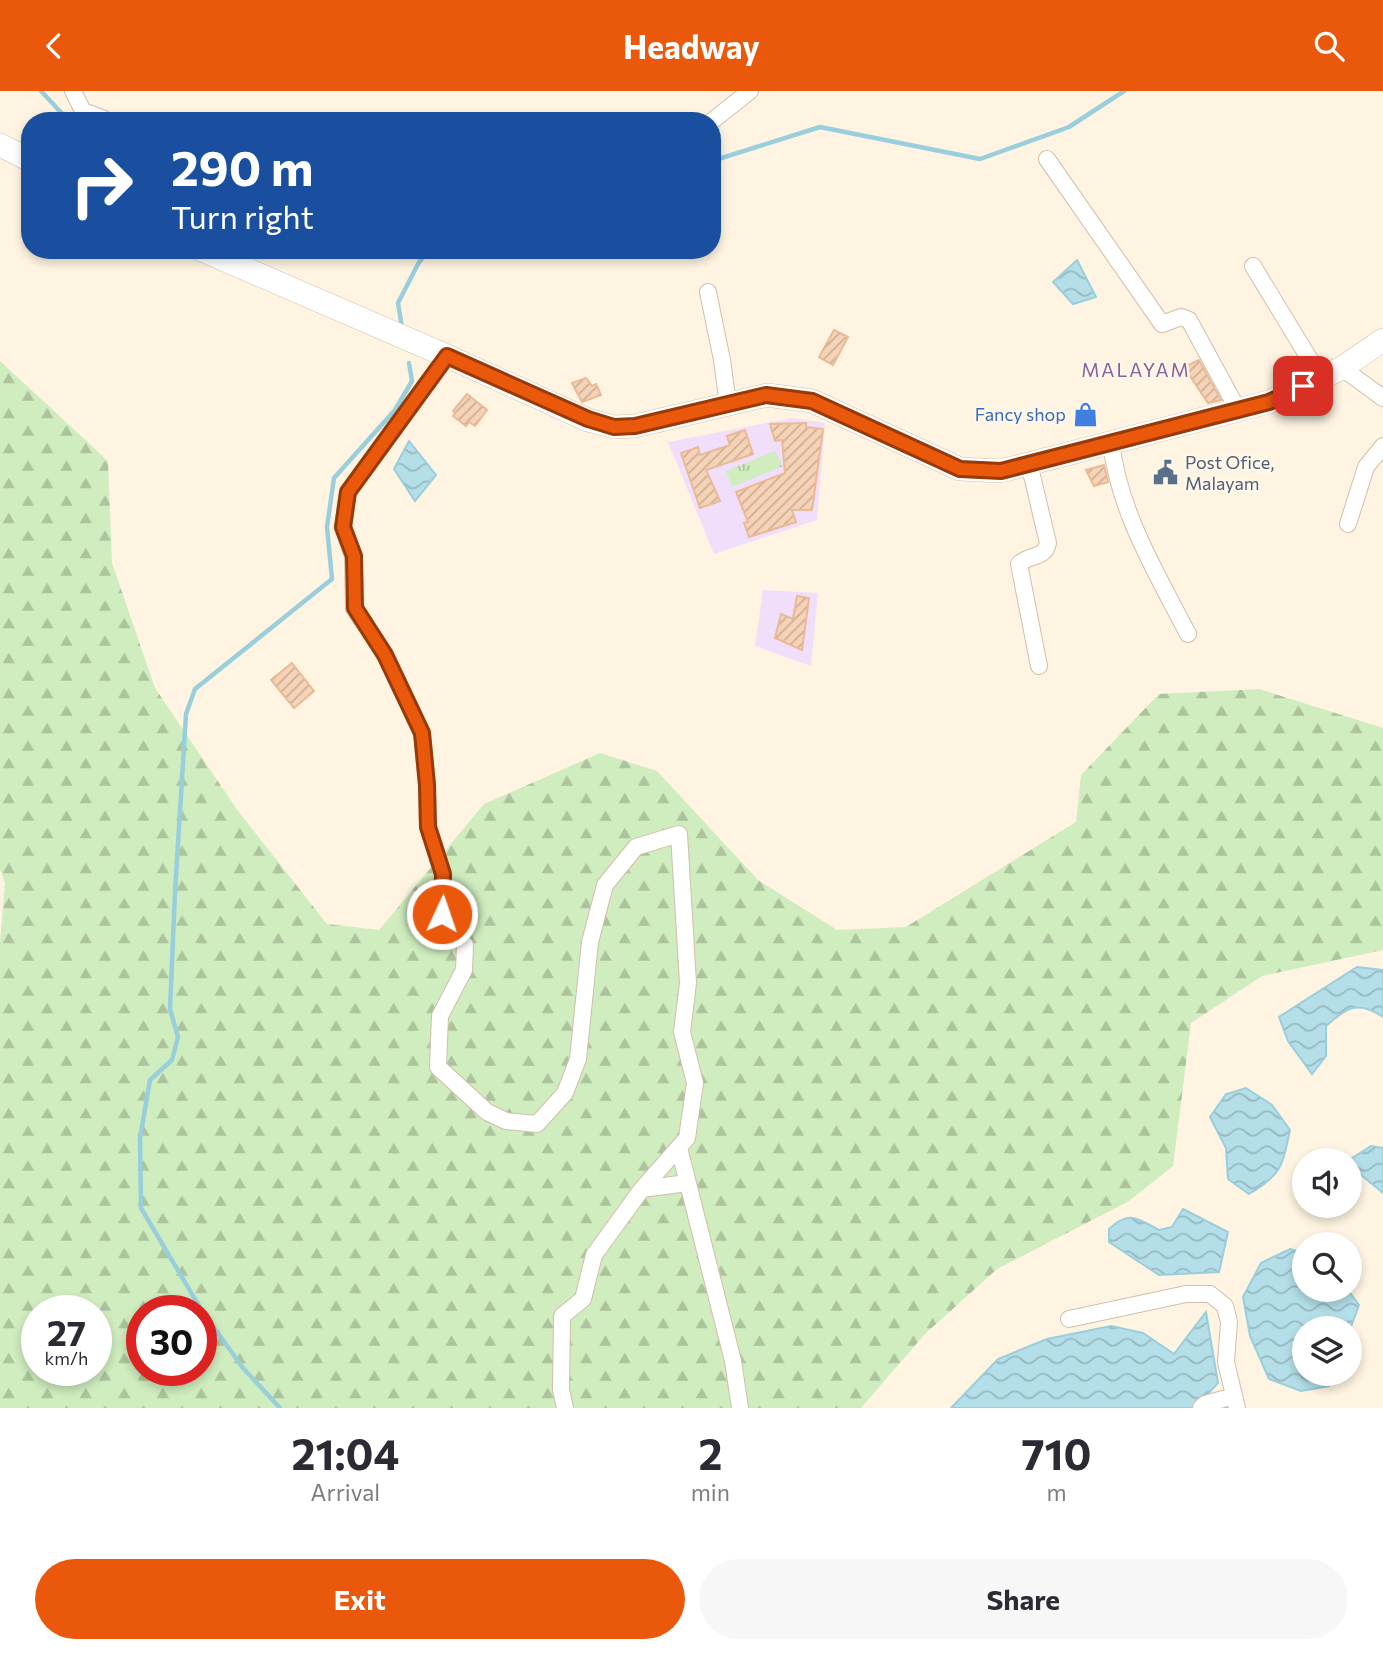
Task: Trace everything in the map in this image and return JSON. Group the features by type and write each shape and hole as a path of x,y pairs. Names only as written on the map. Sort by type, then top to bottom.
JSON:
{"main road":[{"path":"0,145 21,156"},
{"path":"223,259 588,419 614,427 635,426 766,395 812,401 960,469 1001,471 1269,402 1342,368 1383,340"}],"street":[{"path":"73,91 86,112"},
{"path":"721,114 750,91"},
{"path":"1047,159 1162,324 1181,317 1189,320 1238,410"},
{"path":"1253,266 1321,378"},
{"path":"708,292 728,404"},
{"path":"447,356 348,492 343,527 354,556 355,608 385,655 422,733 428,827 443,874 442,914 465,945 464,971 440,1016 438,1067 487,1112 506,1121 537,1124 565,1093 579,1059 590,942 605,885 635,847 679,834 688,983 682,1032 695,1083 687,1138 642,1189 594,1255 583,1299 562,1316 561,1389 565,1408"},
{"path":"1342,368 1383,398"},
{"path":"1111,442 1115,472 1124,503 1188,634"},
{"path":"1348,524 1366,467 1383,446"},
{"path":"1029,463 1048,543 1047,550 1042,554 1024,559 1019,564 1038,666"},
{"path":"679,1147 733,1361 740,1408"},
{"path":"642,1189 687,1183"},
{"path":"1069,1319 1186,1294 1210,1294 1224,1306 1228,1322 1226,1361 1236,1402 1205,1404 1201,1408"}],"shaded area":[{"path":"793,418 825,423 817,520 714,554 668,442"},
{"path":"763,590 818,593 811,666 755,646"}],"green space":[{"path":"0,361 108,461 112,563 155,688 238,811 327,924 379,930 484,804 600,753 657,771 758,880 837,930 906,927 1076,822 1081,775 1159,694 1259,689 1383,728 1383,950 1262,976 1191,1023 1173,1166 1129,1201 997,1269 925,1334 861,1408 0,1408 0,943 5,883 0,869"},
{"path":"775,451 783,466 732,487 726,471"}],"water":[{"path":"1077,260 1096,297 1073,304 1053,282"},
{"path":"409,441 436,475 415,501 394,469"},
{"path":"1357,967 1383,970 1383,1017 1360,1007 1347,1010 1333,1019 1326,1026 1326,1056 1312,1074 1288,1041 1279,1017"},
{"path":"1246,1088 1272,1105 1290,1130 1279,1168 1268,1181 1249,1194 1228,1179 1226,1148 1210,1117 1226,1094"},
{"path":"1371,1146 1383,1148 1383,1193 1362,1176 1362,1152"},
{"path":"1183,1209 1228,1232 1219,1272 1159,1275 1109,1242 1109,1229 1122,1219 1139,1219 1159,1230 1172,1227"},
{"path":"1292,1250 1292,1302 1357,1302 1359,1305 1355,1316 1292,1316 1292,1386 1329,1386 1301,1391 1269,1379 1250,1336 1243,1297 1261,1263"},
{"path":"1206,1312 1218,1383 1195,1408 951,1408 998,1359 1047,1339 1111,1326 1143,1333 1174,1354"}],"building":[{"path":"834,330 848,337 833,365 819,357"},
{"path":"1199,360 1221,400 1208,403 1184,367"},
{"path":"586,378 592,386 596,384 601,395 582,402 572,383"},
{"path":"467,394 487,410 475,426 469,422 466,426 453,416 453,411"},
{"path":"806,423 806,427 823,429 812,510 792,510 796,522 749,537 744,523 748,522 736,492 785,473 782,440 775,441 770,424"},
{"path":"745,430 753,454 706,470 720,501 700,508 681,453 698,447 700,455 730,445 727,436"},
{"path":"1104,465 1108,482 1094,486 1086,470"},
{"path":"797,596 809,598 802,650 775,638 781,614 793,619"},
{"path":"292,663 314,691 294,708 271,680"}],"waterway":[{"path":"41,91 61,112"},
{"path":"721,158 820,127 980,159 1069,127 1124,91"},
{"path":"402,328 398,303 422,259"},
{"path":"280,1408 243,1368 202,1311 141,1208 140,1138 150,1080 172,1060 178,1037 170,1009 186,714 195,689 332,579 327,527 334,478 395,410 412,381 409,363"}],"place":[{"name":"Fancy shop","path":"1086,414"},
{"name":"Post Ofice, Malayam","path":"1165,472"}],"district":[{"name":"MALAYAM","path":"1136,369"}],"route":[{"path":"442,914 443,874 428,827 422,733 385,655 355,608 354,556 343,527 348,492 447,356 588,419 614,427 635,426 766,395 812,401 960,469 1001,471 1269,402 1303,386"}]}
